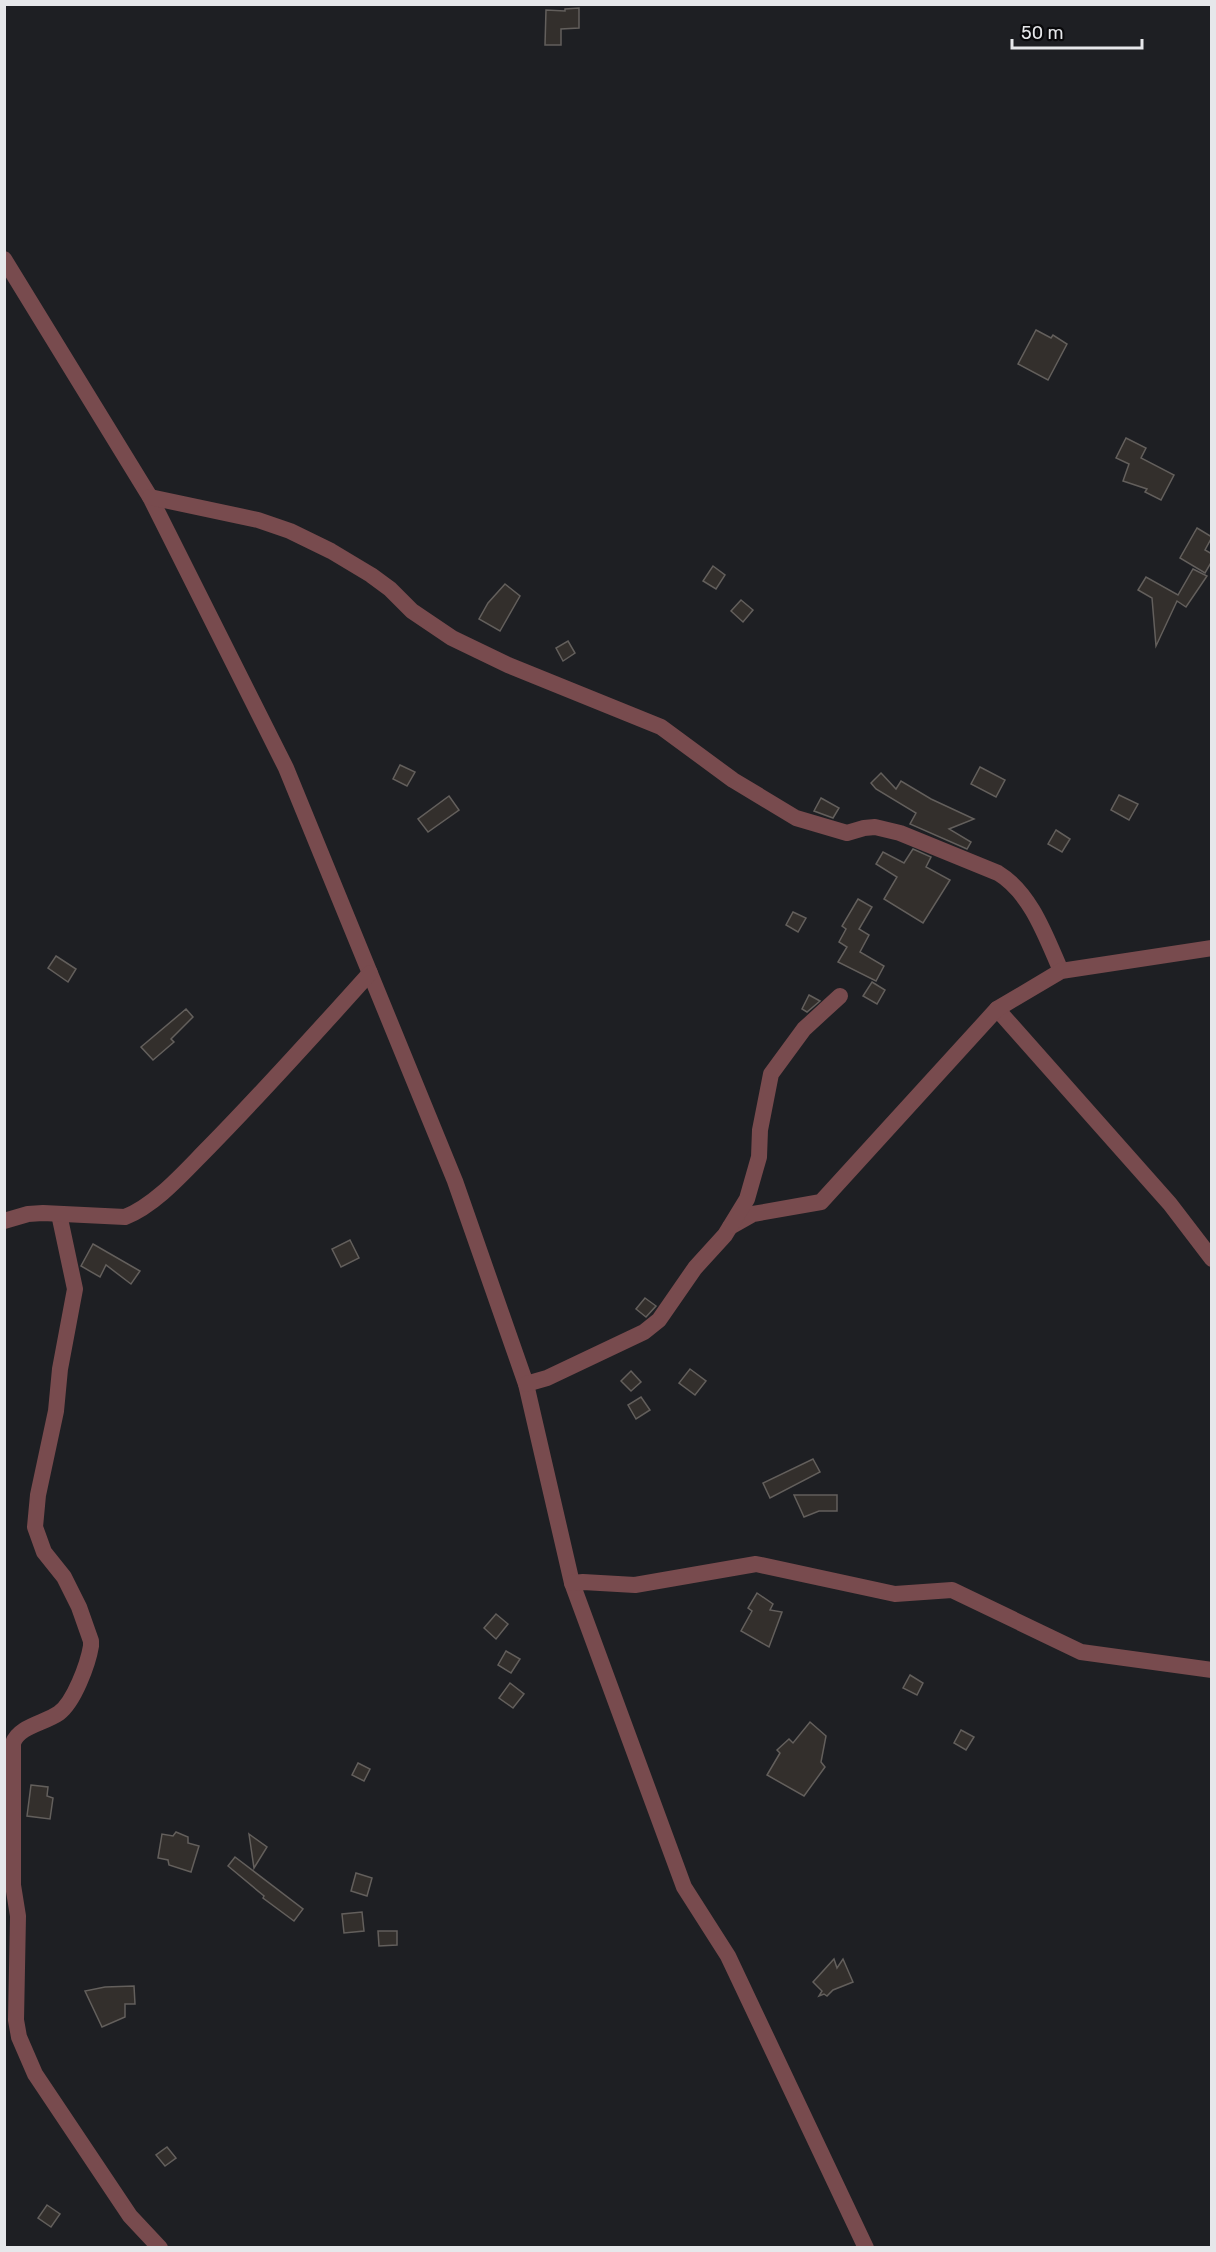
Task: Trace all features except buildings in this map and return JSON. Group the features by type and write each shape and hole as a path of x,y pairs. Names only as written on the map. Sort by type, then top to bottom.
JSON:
{"street":[{"path":"4,259 150,497 286,768 455,1181 526,1384 572,1583 684,1887 728,1956 866,2247"},
{"path":"150,497 258,520 331,551 370,574 390,589 412,611 452,638 508,665 661,728 733,780 796,818 847,833 864,828 900,833 998,873 1012,882 1027,902 1044,932 1061,971"},
{"path":"730,1227 753,1214 821,1202 997,1009 1061,971 1212,948"},
{"path":"4,1221 28,1214 125,1217 140,1211 181,1175 267,1088 370,973"},
{"path":"526,1384 547,1378 644,1332 659,1320 694,1268 730,1227 747,1199 759,1157 760,1130 771,1074 804,1029 840,996"},
{"path":"997,1009 1170,1204 1212,1259"},
{"path":"59,1214 75,1289 60,1369 56,1411 38,1495 35,1527 44,1552 64,1577 79,1607 91,1646 67,1706 18,1734 13,1743 13,1885 18,1916 16,2020 19,2037 35,2074 130,2216 160,2247"},
{"path":"572,1583 635,1585 756,1564 895,1594 952,1590 1081,1652 1212,1670"}]}
